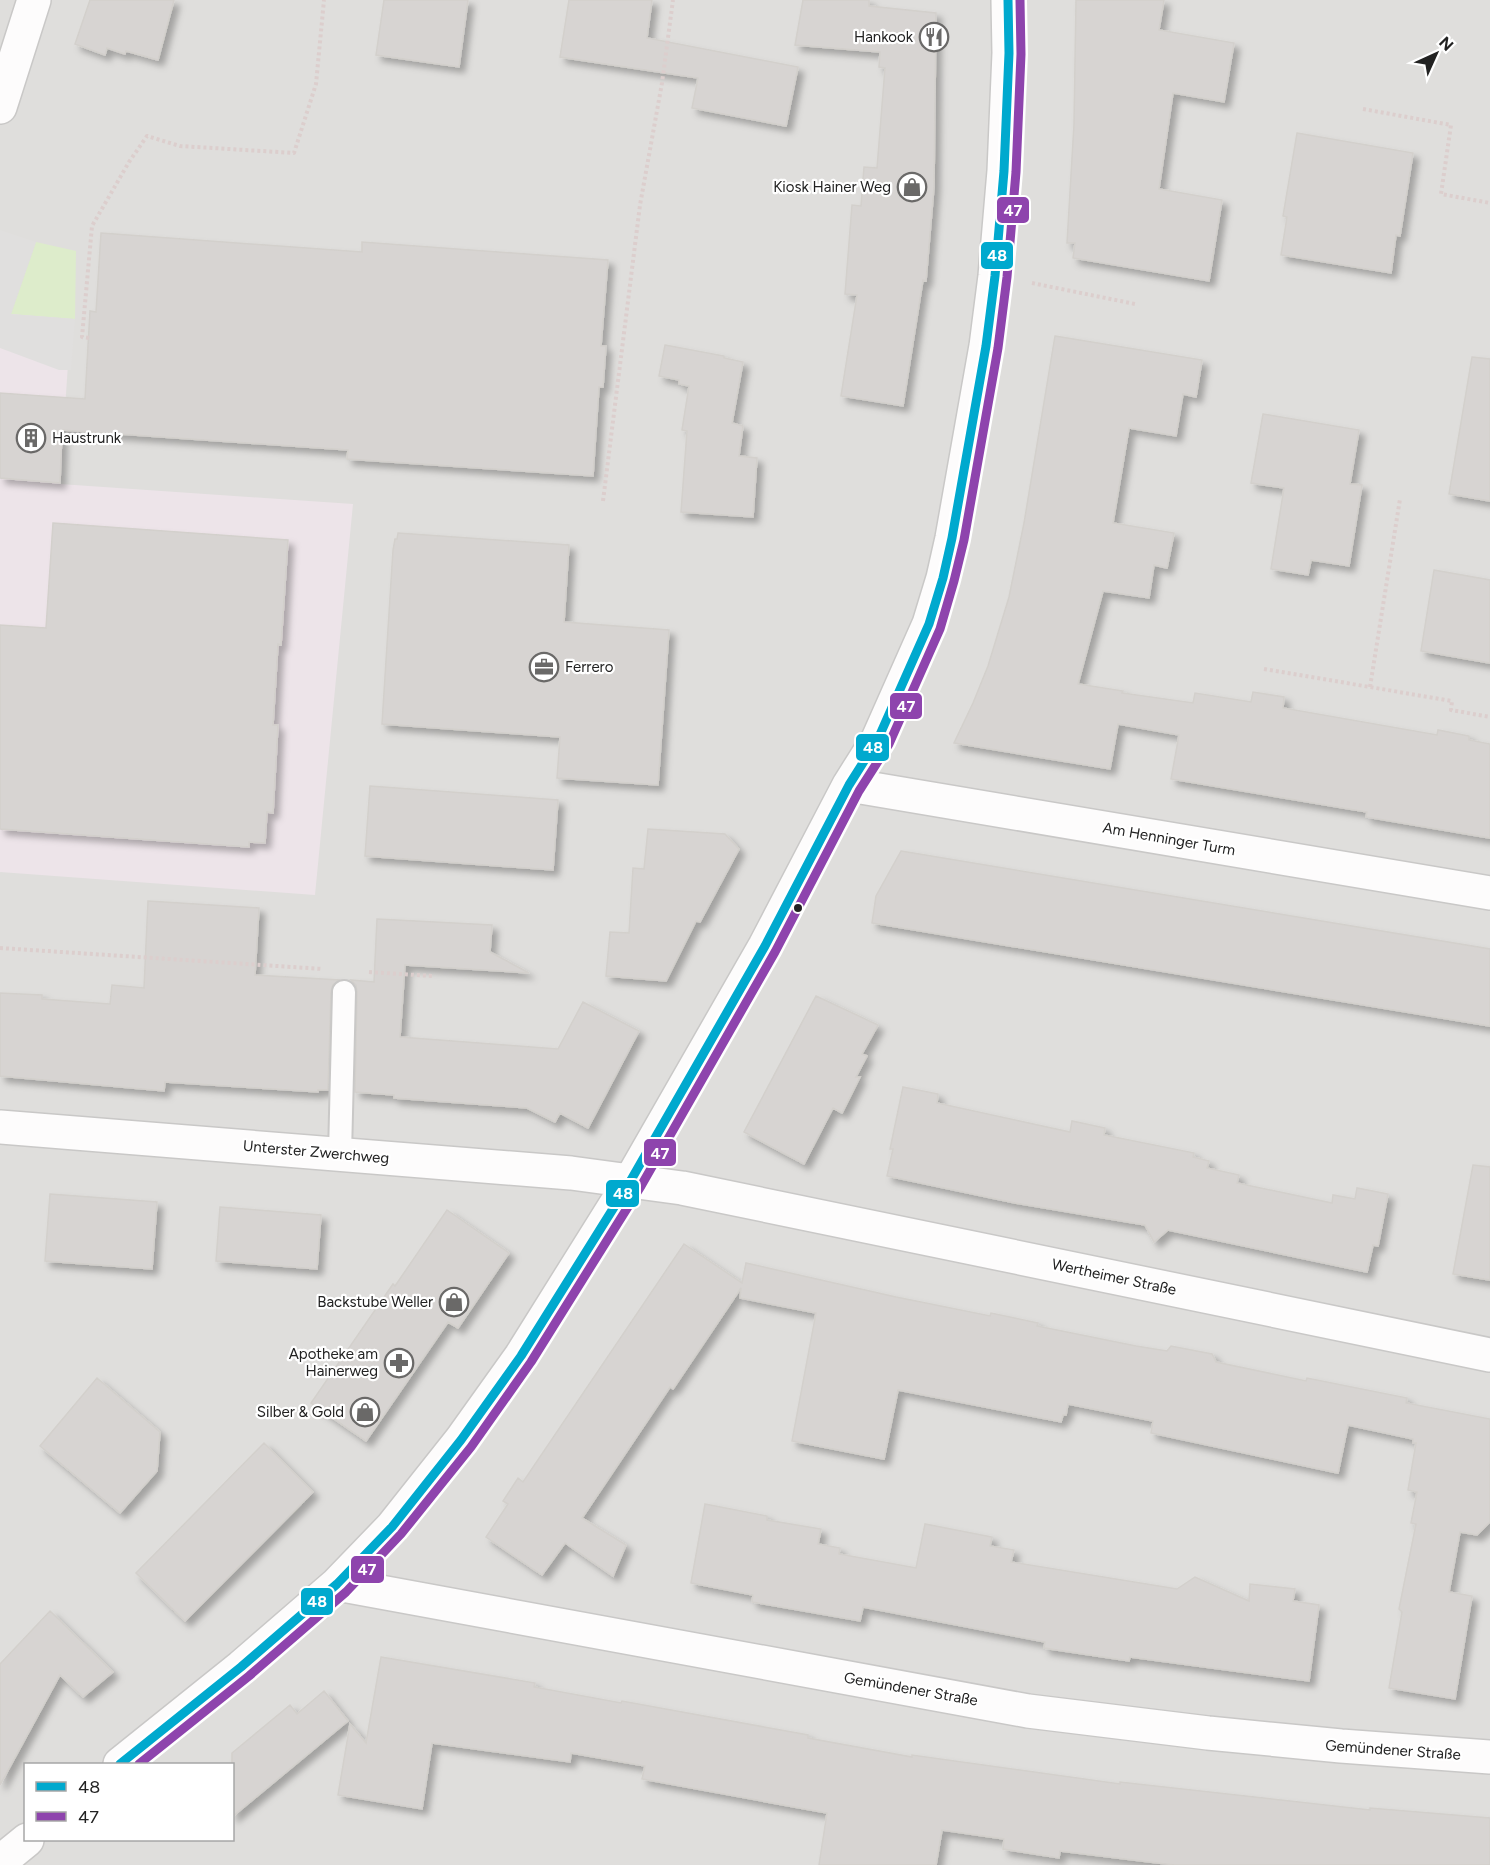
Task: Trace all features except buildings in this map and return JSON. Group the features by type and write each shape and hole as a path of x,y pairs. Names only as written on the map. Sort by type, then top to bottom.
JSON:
{"street":[{"path":"0,107 34,0"},
{"path":"121,1763 241,1667 337,1584 392,1527 461,1440 521,1356 631,1180 765,946 849,785 878,739 929,624 943,578 986,346 1004,171 1008,0"},
{"name":"Am Henninger Turm","path":"849,785 1490,892"},
{"name":"Unterster Zwerchweg","path":"0,1127 571,1173 631,1180"},
{"name":"Wertheimer Straße","path":"631,1180 682,1188 1490,1355"},
{"name":"Gemündener Straße","path":"337,1584 1028,1711 1285,1741 1490,1757"},
{"path":"0,1862 25,1841"}],"lane":[{"path":"340,1154 344,992"}],"path":[{"path":"89,338 82,337 92,226 129,162 147,136 180,146 294,153 316,84 324,0"},
{"path":"603,501 640,205 662,83 673,0"},
{"path":"1363,109 1451,125 1441,194 1490,203"},
{"path":"995,276 1135,303"},
{"path":"1370,687 1400,499"},
{"path":"1264,669 1452,701 1451,710 1490,717"},
{"path":"0,948 327,969"},
{"path":"362,971 432,976"}],"shaded area":[{"path":"0,0 1490,0 1490,1865 0,1865"},
{"path":"0,230 36,242 11,314 75,319 71,370 59,370 0,348"},
{"path":"0,310 11,314 71,319 60,484 353,504 315,895 0,872"}],"green space":[{"path":"36,242 76,251 75,319 11,314"}],"transit line":[{"name":"48","path":"121,1763 241,1667 337,1584 392,1527 461,1440 521,1356 631,1180 765,946 849,785 878,739 929,624 943,578 986,346 1004,171 1009,53 1008,0"},
{"name":"47","path":"140,1763 249,1676 346,1592 401,1534 471,1447 531,1362 641,1186 775,952 859,791 889,744 940,629 954,581 964,540 998,348 1016,172 1021,54 1020,0"}],"place":[{"name":"Hankook","path":"934,37"},
{"name":"Kiosk Hainer Weg","path":"912,187"},
{"name":"Haustrunk","path":"31,438"},
{"name":"Ferrero","path":"544,667"},
{"name":"Backstube Weller","path":"454,1302"},
{"name":"Apotheke am Hainerweg","path":"399,1363"},
{"name":"Silber & Gold","path":"365,1412"}]}
